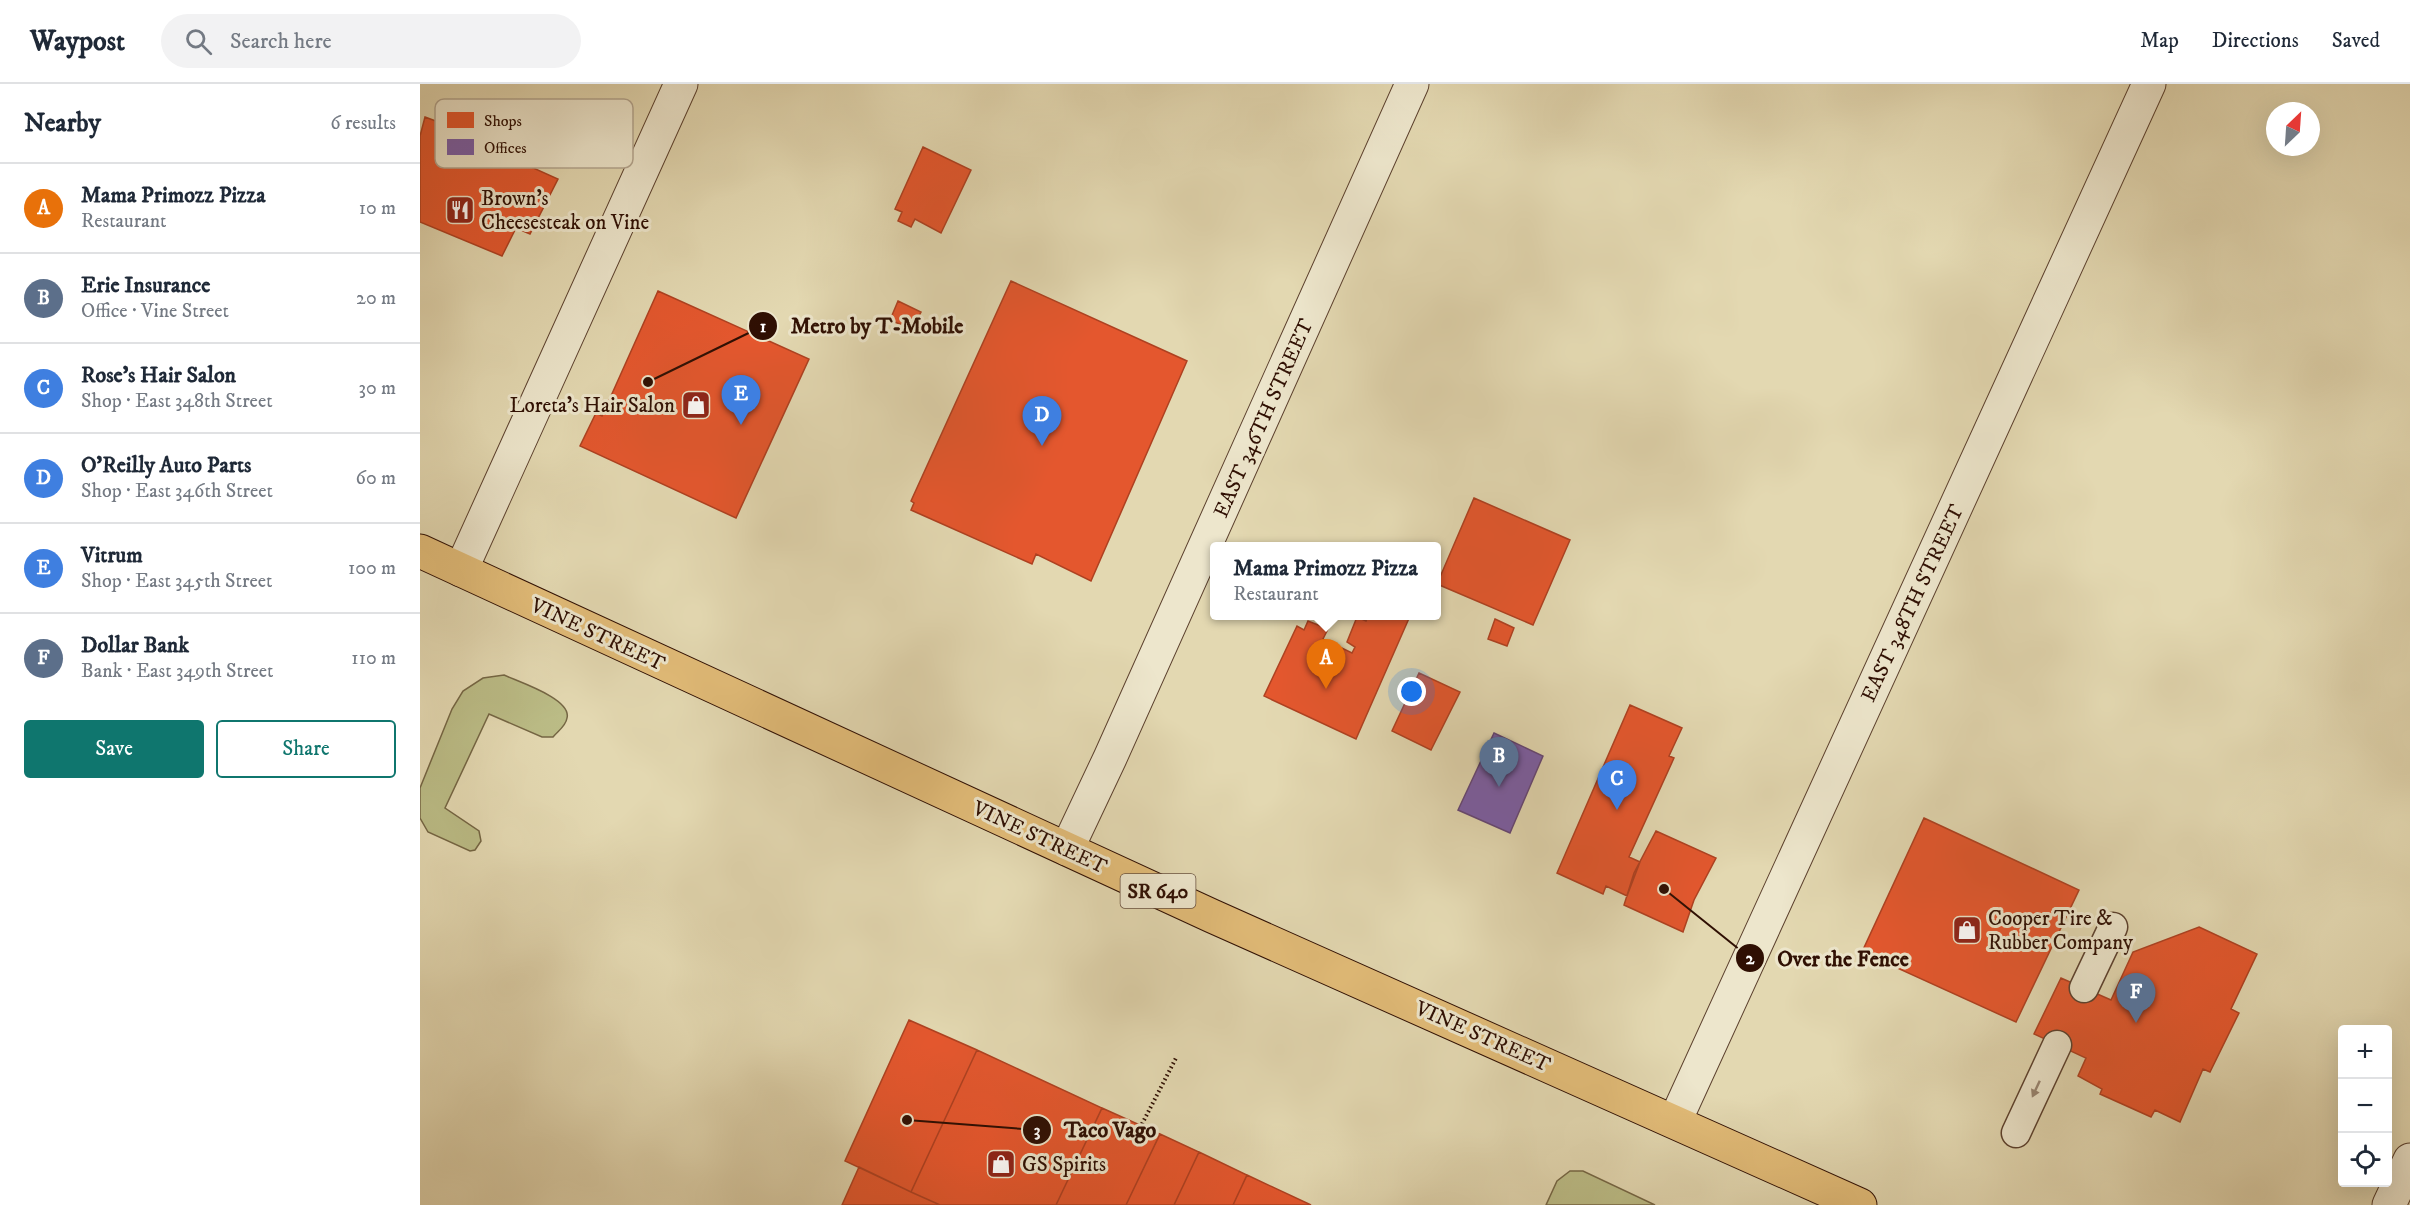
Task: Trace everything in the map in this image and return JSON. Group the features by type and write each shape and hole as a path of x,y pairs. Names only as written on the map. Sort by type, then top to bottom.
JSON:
{"main road":[{"name":"VINE STREET","path":"420,551 1232,925 1860,1205"}],"street":[{"path":"461,570 681,84"},
{"name":"EAST 346TH STREET","path":"1066,849 1110,758 1412,84"},
{"name":"EAST 348TH STREET","path":"1675,1121 2150,84"},
{"path":"2389,1205 2410,1160"}],"lane":[{"path":"2084,988 2113,927"},
{"path":"2016,1133 2057,1045"}],"path":[{"path":"1142,1124 1176,1058"}],"green space":[{"path":"504,675 553,698 566,711 567,718 553,737 542,737 489,714 445,808 479,831 481,841 475,850 470,851 428,832 420,818 420,788 452,709 463,691 483,678"},
{"path":"1570,1171 1583,1171 1655,1205 1546,1205 1557,1181"}],"building: Shops":[{"path":"425,117 435,121 435,168 533,168 558,179 530,234 516,228 502,256 420,222 420,136"},
{"path":"923,147 971,170 941,233 915,219 911,227 898,221 902,212 895,209"},
{"path":"1011,281 1187,361 1091,581 1036,554 1032,564 911,510 914,503 911,501"},
{"path":"658,291 809,359 736,518 580,446 596,413 602,416"},
{"path":"898,301 921,312 912,329 890,320"},
{"path":"1474,498 1570,540 1533,625 1441,586 1441,575"},
{"path":"1495,619 1514,628 1507,646 1488,639"},
{"path":"1356,620 1408,620 1356,739 1264,696 1297,626 1304,630 1308,621 1328,629 1323,639 1352,653 1355,647 1347,642"},
{"path":"1419,673 1460,692 1431,750 1392,731"},
{"path":"1630,705 1682,728 1669,756 1674,758 1629,857 1640,862 1627,896 1606,886 1603,894 1557,873"},
{"path":"1924,818 2079,890 2016,1022 1862,952"},
{"path":"1656,831 1716,858 1694,900 1683,932 1624,905 1634,873"},
{"path":"2199,927 2257,954 2231,1009 2239,1013 2210,1072 2203,1069 2180,1122 2155,1110 2151,1117 2100,1094 2102,1089 2078,1076 2086,1058 2034,1034 2061,978 2111,1000 2133,952"},
{"path":"909,1020 977,1050 911,1192 845,1161"},
{"path":"977,1050 1102,1108 1056,1205 940,1205 911,1192"},
{"path":"1102,1108 1160,1134 1126,1205 1056,1205"},
{"path":"1160,1134 1199,1152 1174,1205 1126,1205"},
{"path":"1199,1152 1247,1175 1233,1205 1174,1205"},
{"path":"859,1167 911,1192 940,1205 842,1205"},
{"path":"1247,1175 1311,1205 1233,1205"}],"building: Offices":[{"path":"1494,733 1543,756 1510,833 1458,810"}],"place":[{"name":"Brown's Cheesesteak on Vine","path":"460,210"},
{"name":"Metro by T-Mobile","path":"648,382"},
{"name":"Loreta's Hair Salon","path":"696,405"},
{"name":"Vitrum","path":"741,425"},
{"name":"O'Reilly Auto Parts","path":"1042,446"},
{"name":"Mama Primozz Pizza","path":"1326,689"},
{"name":"Erie Insurance","path":"1499,787"},
{"name":"Rose's Hair Salon","path":"1617,810"},
{"name":"Over the Fence","path":"1664,889"},
{"name":"Cooper Tire & Rubber Company","path":"1967,930"},
{"name":"Dollar Bank","path":"2136,1023"},
{"name":"Taco Vago","path":"907,1120"},
{"name":"GS Spirits","path":"1001,1164"}]}
